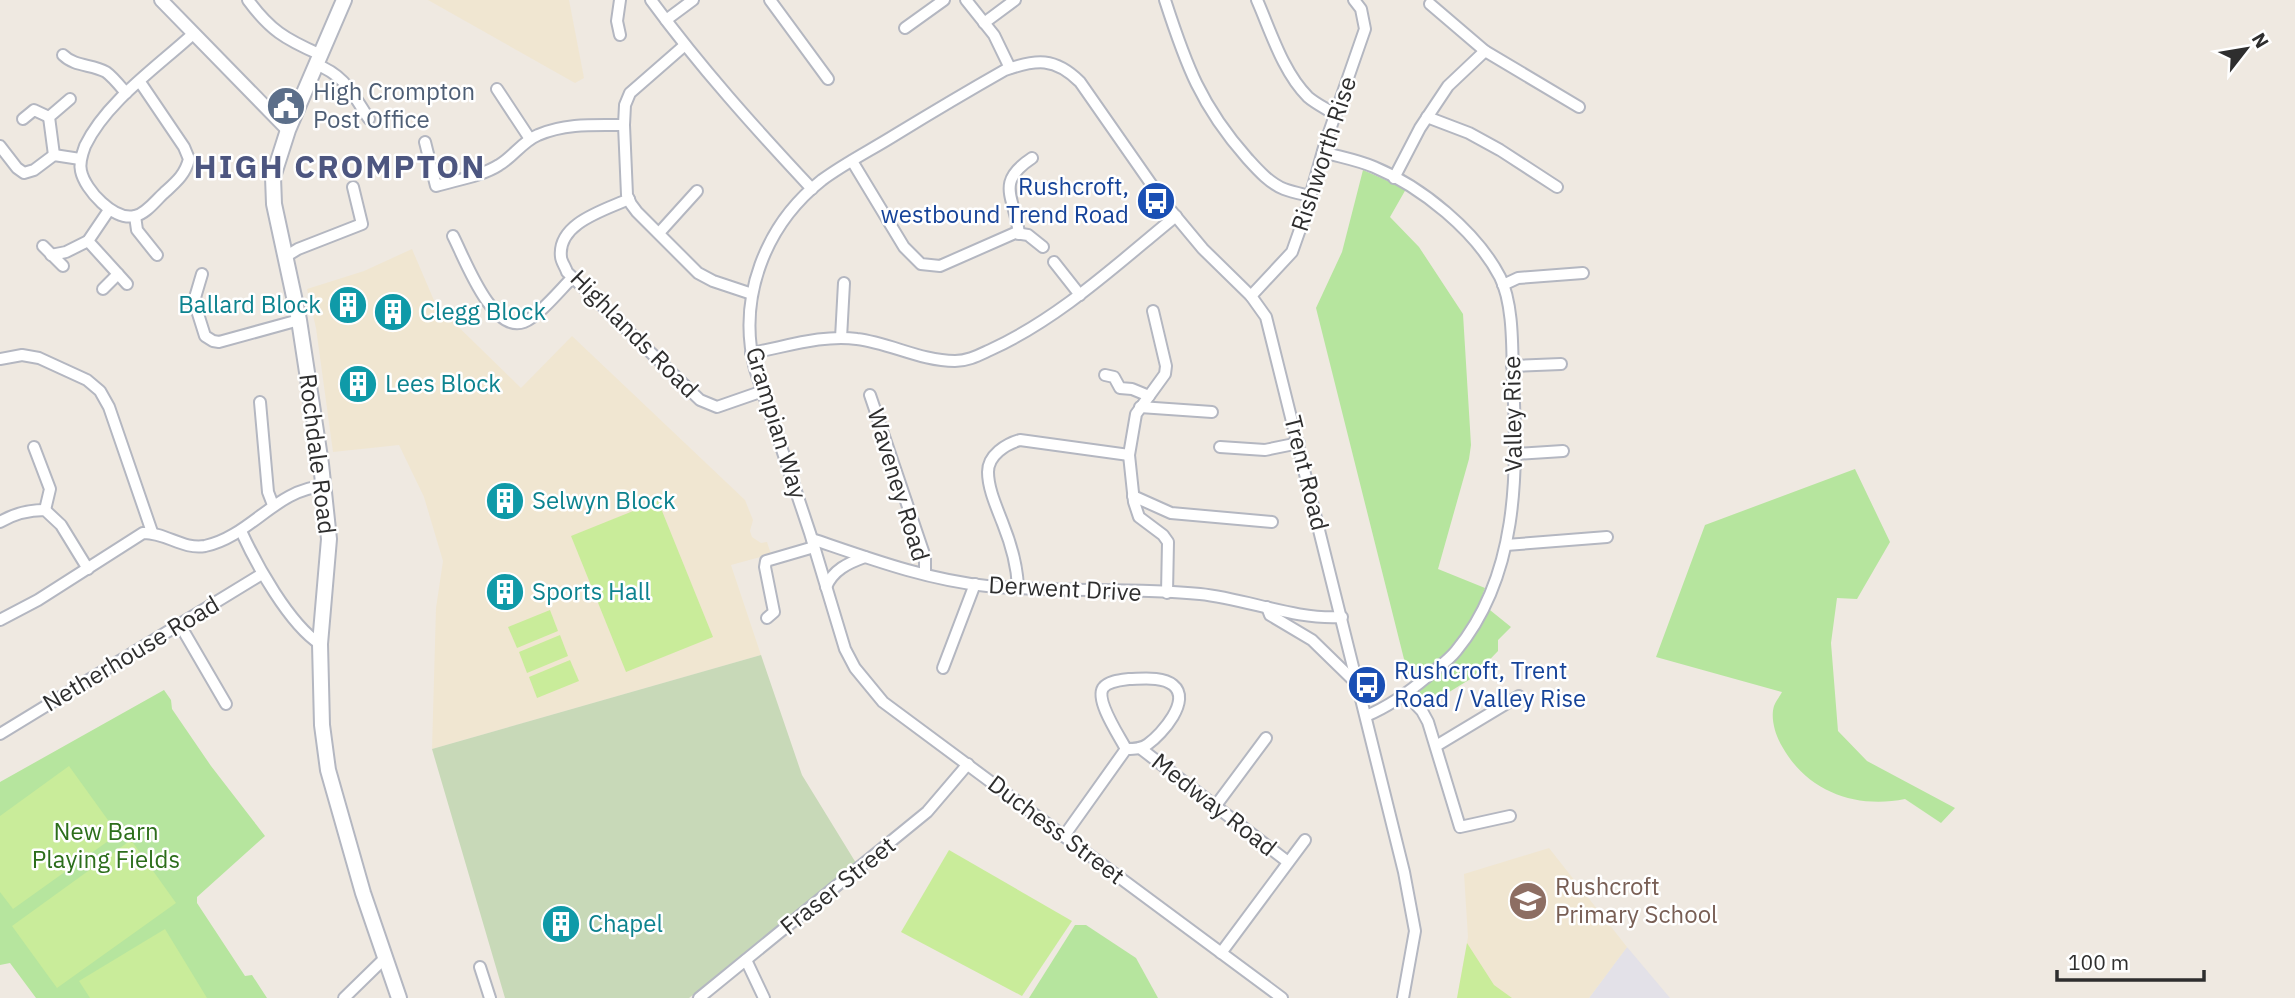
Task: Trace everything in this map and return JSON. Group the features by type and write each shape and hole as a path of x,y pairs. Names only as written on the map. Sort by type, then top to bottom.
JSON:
{"main road":[{"name":"Rochdale Road","path":"344,0 288,130 273,177 274,204 299,320 324,486 329,539 320,643 322,725 328,770 399,998"}],"street":[{"path":"161,0 288,130"},
{"path":"248,0 261,17 284,38 344,80 369,119"},
{"path":"620,0 617,22 620,35"},
{"path":"652,0 747,120 812,189"},
{"path":"666,20 693,0"},
{"path":"770,0 828,79"},
{"path":"905,28 944,0"},
{"path":"966,0 999,44 1010,68"},
{"path":"984,23 1015,0"},
{"path":"1165,0 1188,68 1213,116 1258,170 1283,189 1310,196"},
{"path":"1257,0 1299,86 1310,99 1336,115"},
{"name":"Rishworth Rise","path":"1251,296 1292,252 1365,29 1361,9 1354,0"},
{"path":"1430,5 1485,51 1579,107"},
{"path":"140,82 184,147 189,159 181,178 146,210 135,216 120,215 109,210 84,182 80,159 95,128 111,107 193,34"},
{"path":"685,45 630,93 625,105 629,199 637,212 698,272 713,281 751,294"},
{"path":"1394,178 1427,117 1448,86 1485,51"},
{"path":"63,55 70,62 108,73 126,93"},
{"name":"Trent Road","path":"1010,68 1025,63 1048,62 1067,69 1080,82 1176,216 1203,249 1259,305 1269,324 1404,872 1415,931 1403,998"},
{"name":"Grampian Way","path":"845,649 751,353 748,318 751,294 759,266 781,223 812,189 852,161 1010,68"},
{"path":"497,89 530,139"},
{"path":"49,117 70,99"},
{"path":"23,118 34,110 49,117"},
{"path":"49,117 54,155"},
{"path":"1427,117 1469,133 1557,187"},
{"path":"425,142 436,186 497,167 530,139 556,128 624,125"},
{"path":"0,146 24,173 34,170 54,155 80,159"},
{"name":"Valley Rise","path":"1323,152 1375,167 1433,201 1455,219 1491,263 1503,285 1509,317 1514,491 1506,545 1490,597 1475,626 1454,654 1406,694 1366,716"},
{"path":"1019,233 1009,183 1013,173 1032,159"},
{"path":"852,161 904,247 921,264 940,266 1014,233 1028,235 1043,247"},
{"path":"285,257 298,249 362,225 353,187"},
{"path":"659,233 697,191"},
{"name":"Highlands Road","path":"629,199 576,224 565,236 561,257 572,278 700,400 717,407 763,391"},
{"path":"51,255 66,252 88,241 109,210"},
{"path":"135,216 137,230 157,256"},
{"path":"751,353 841,338 858,339 926,358 957,361 972,358 1030,330 1080,295 1176,216"},
{"path":"453,236 488,304 512,323 530,318 572,278"},
{"path":"88,241 127,284"},
{"path":"43,246 62,266"},
{"path":"1054,262 1080,295"},
{"path":"1503,285 1518,278 1583,273"},
{"path":"103,289 118,274"},
{"path":"202,274 194,301 208,340 219,342 299,320"},
{"path":"841,338 844,283"},
{"path":"1153,311 1166,366 1165,374 1136,414 1129,455 1133,496 1139,517 1168,542 1167,593"},
{"path":"0,359 22,355 39,358 87,380 100,391 109,407 152,533"},
{"path":"1512,366 1561,364"},
{"path":"1105,375 1114,377 1120,388 1132,389 1149,396"},
{"name":"Waveney Road","path":"870,395 925,557 925,574"},
{"path":"260,402 268,492 273,505"},
{"path":"1140,407 1212,412"},
{"path":"1018,587 1017,569 992,492 988,471 996,454 1010,443 1020,440 1129,455"},
{"path":"1220,447 1265,450 1299,443"},
{"path":"34,447 50,489 45,510"},
{"path":"1515,454 1563,451"},
{"path":"0,620 38,600 143,533 152,533 182,545 203,546 240,531 273,505 299,490 324,486"},
{"path":"1133,496 1172,513 1272,522"},
{"path":"0,522 30,510 45,510 61,525 88,569"},
{"path":"240,531 262,574 306,635 320,643"},
{"path":"1506,545 1607,537"},
{"path":"767,618 774,612 766,561 813,543"},
{"name":"Derwent Drive","path":"813,543 925,574 975,584 1200,594 1290,614 1342,617"},
{"path":"826,587 830,578 840,568 865,557"},
{"name":"Netherhouse Road","path":"0,734 262,574"},
{"path":"943,668 975,584"},
{"name":"Derwent Drive","path":"1267,607 1270,615 1312,640 1351,678 1357,680"},
{"path":"180,625 226,704"},
{"name":"Duchess Street","path":"845,649 856,668 883,702 1282,998"},
{"path":"1129,679 1169,682 1177,691 1180,700 1178,707 1147,746 1126,749 1106,711 1102,700 1103,688 1115,681 1129,679"},
{"path":"1406,694 1422,711 1436,746 1460,827 1510,816"},
{"path":"1436,746 1519,696"},
{"path":"1214,808 1266,738"},
{"name":"Medway Road","path":"1140,748 1214,808 1288,862"},
{"path":"1064,836 1126,749"},
{"name":"Fraser Street","path":"699,998 927,812 968,764"},
{"path":"1221,953 1305,840"},
{"path":"344,998 385,958"},
{"path":"746,960 764,998"},
{"path":"480,967 490,998"}],"shaded area":[{"path":"428,0 569,0 584,78 575,83"},
{"path":"412,249 436,305 521,388 572,336 745,500 753,520 750,531 752,537 761,543 767,542 771,554 731,565 761,655 432,749 436,608 443,561 424,497 399,445 333,452 316,328 307,289 364,271"},
{"name":"Rushcroft Primary School","path":"1549,848 1627,947 1589,998 1457,998 1468,937 1464,874"},
{"path":"1627,947 1670,998 1589,998"}],"green space":[{"path":"1363,170 1406,189 1390,217 1419,247 1463,314 1471,445 1438,569 1485,588 1480,602 1511,627 1498,640 1498,651 1472,678 1428,705 1420,693 1417,673 1409,679 1316,308 1342,252"},
{"path":"1855,469 1890,542 1857,599 1837,598 1831,643 1838,731 1867,761 1955,808 1941,823 1905,799 1852,799 1835,794 1806,776 1783,748 1774,728 1774,706 1782,692 1656,657 1705,525"},
{"path":"658,501 713,637 626,672 571,536"},
{"path":"550,610 558,631 517,648 508,627"},
{"path":"560,635 568,656 527,673 519,652"},
{"path":"761,655 802,775 856,863 689,998 505,998 432,749"},
{"path":"570,660 579,681 537,698 529,677"},
{"name":"New Barn Playing Fields","path":"164,690 171,700 172,709 211,766 265,836 197,897 197,903 245,976 252,975 267,998 36,998 10,963 0,965 0,782"},
{"path":"69,766 118,834 13,909 0,892 0,816"},
{"path":"131,840 176,903 57,988 12,926"},
{"path":"949,850 1072,921 1022,996 901,932"},
{"path":"1075,925 1086,925 1136,958 1158,998 1029,998"},
{"path":"165,929 207,998 90,998 79,981"},
{"path":"1467,943 1494,985 1512,998 1457,998"}],"place":[{"name":"High Crompton Post Office","path":"286,106"},
{"name":"Rushcroft, westbound Trend Road","path":"1156,201"},
{"name":"Ballard Block","path":"348,305"},
{"name":"Clegg Block","path":"393,312"},
{"name":"Lees Block","path":"358,384"},
{"name":"Selwyn Block","path":"505,501"},
{"name":"Sports Hall","path":"505,592"},
{"name":"Rushcroft, Trent Road / Valley Rise","path":"1367,685"},
{"name":"Rushcroft Primary School","path":"1528,901"},
{"name":"Chapel","path":"561,924"}],"district":[{"name":"HIGH CROMPTON","path":"340,167"}]}
